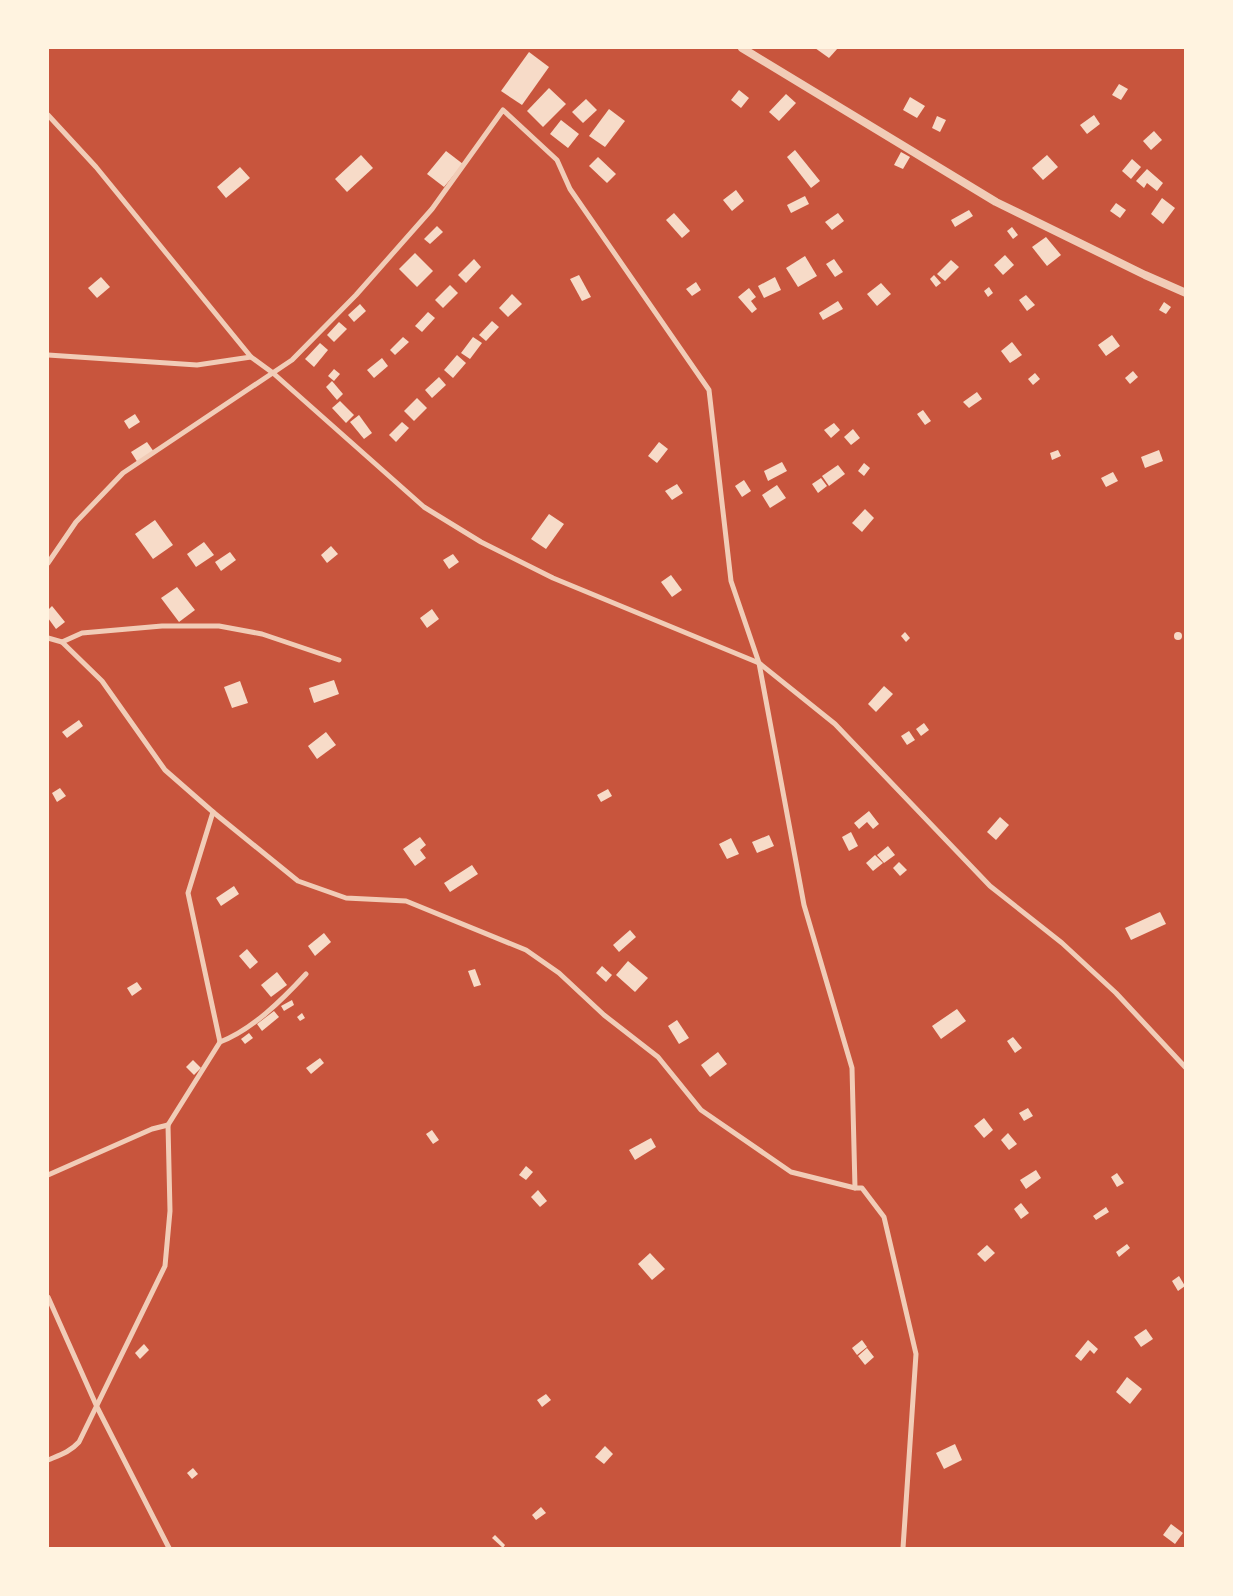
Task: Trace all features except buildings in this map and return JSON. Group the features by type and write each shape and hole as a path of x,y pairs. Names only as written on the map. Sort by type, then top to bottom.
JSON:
{"street":[{"path":"742,48 996,202 1186,293"},
{"path":"48,563 76,522 122,473 292,360 363,288 432,209 503,110 557,160 570,189 709,390 731,581 759,663 804,905 852,1068 855,1188"},
{"path":"48,116 96,167 251,357 273,373 424,507 481,542 552,578 759,663 835,724 990,886 1062,943 1116,993 1186,1068"},
{"path":"48,355 197,366 251,357"},
{"path":"62,642 82,633 91,632 162,626 219,626 262,634 339,660"},
{"path":"48,638 62,642 102,681 166,770 212,812 298,881 346,898 406,900 526,950 559,973 604,1015 658,1057 701,1110 791,1172 855,1188 862,1188 884,1217 916,1354 903,1548"},
{"path":"212,812 188,894 220,1042"},
{"path":"48,1460 73,1449 79,1442 98,1407 165,1266 170,1211 168,1125 220,1042 234,1037 284,998 306,974"},
{"path":"48,1175 152,1129 168,1125"},
{"path":"48,1297 98,1407 169,1548"}]}
